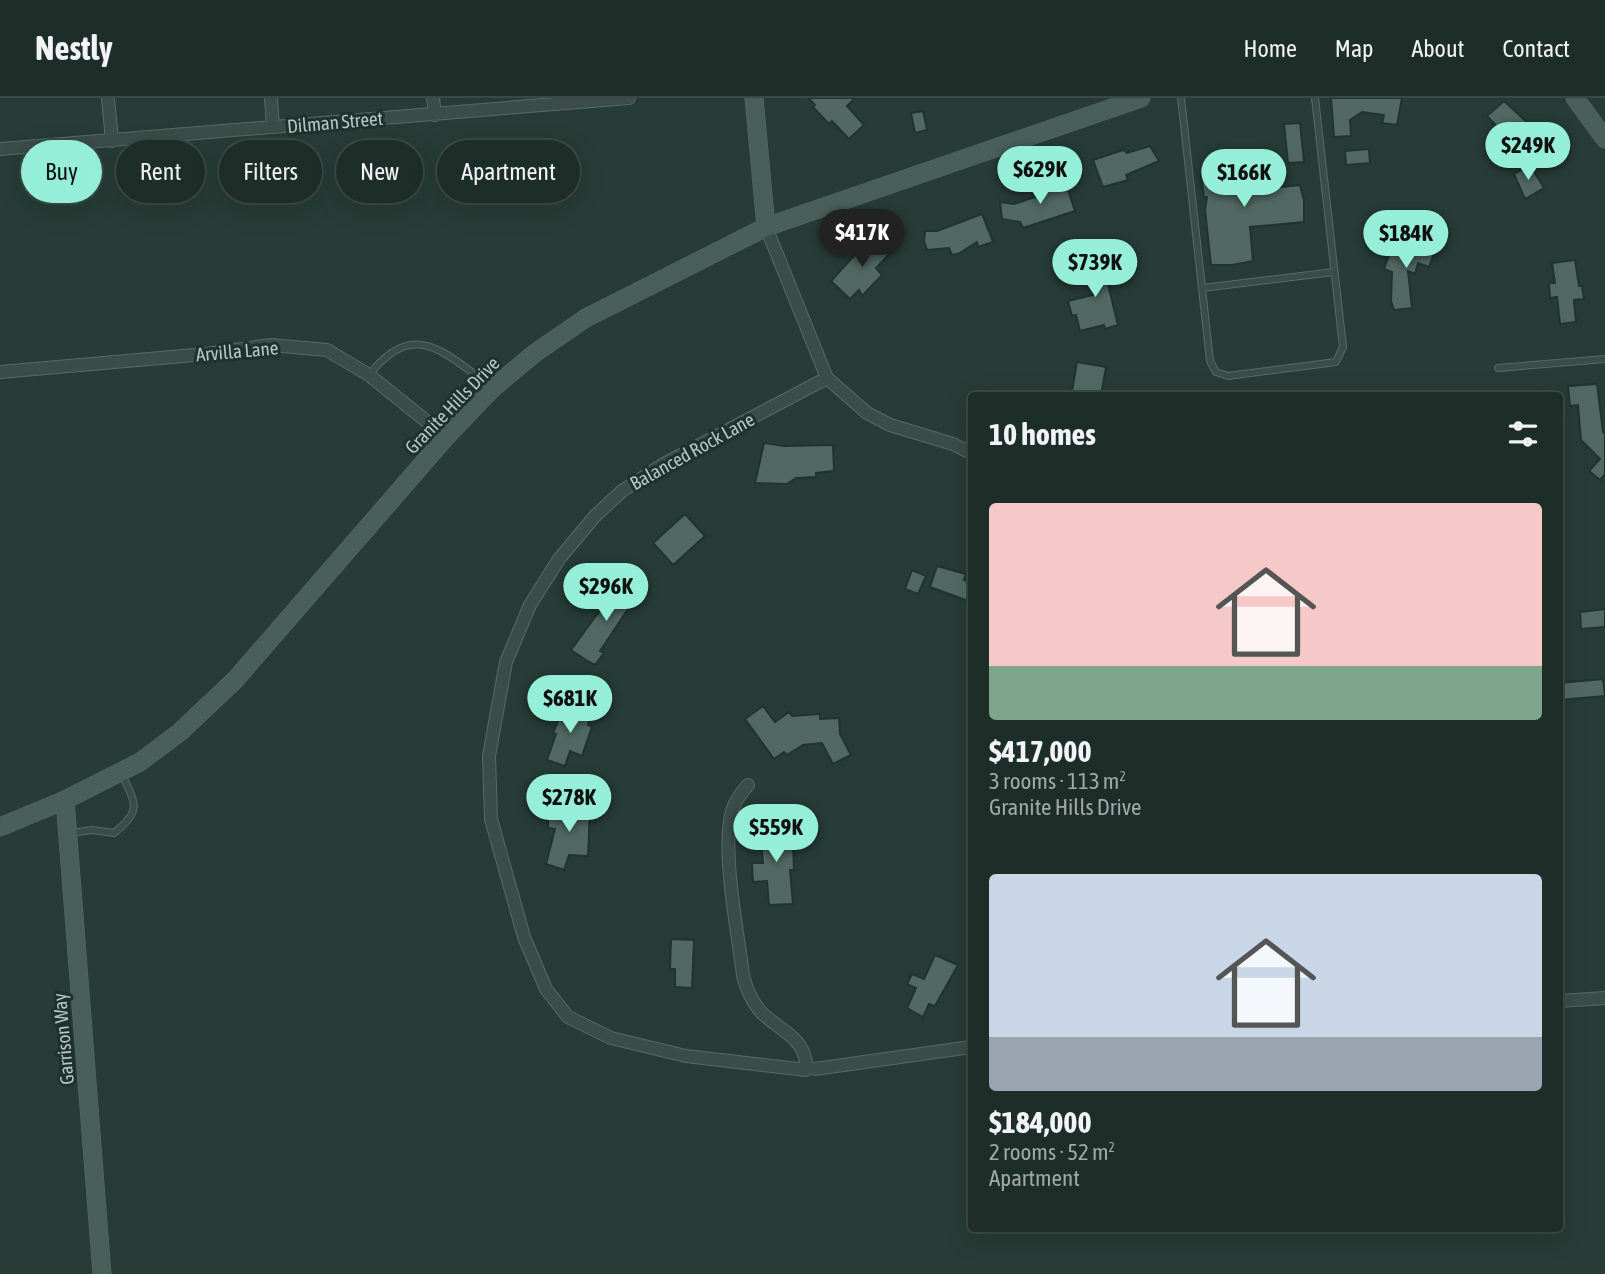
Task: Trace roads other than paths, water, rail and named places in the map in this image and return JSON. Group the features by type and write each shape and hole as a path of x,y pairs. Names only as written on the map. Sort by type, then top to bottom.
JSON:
{"street":[{"path":"108,98 112,141"},
{"path":"271,98 273,127"},
{"path":"433,98 435,115"},
{"name":"Dilman Street","path":"0,149 629,98"},
{"path":"754,98 765,227 827,378 867,413 890,425 953,444 968,452"},
{"path":"1575,98 1603,131"},
{"name":"Granite Hills Drive","path":"0,827 65,800 140,762 180,732 235,680 446,438 493,388 535,353 586,318 765,227 1134,99"},
{"name":"Arvilla Lane","path":"0,372 206,354 271,345 327,351 369,375 446,438"},
{"name":"Balanced Rock Lane","path":"827,378 662,466 622,491 595,516 559,559 530,605 506,662 489,756 491,819 524,937 546,989 568,1017 611,1038 685,1056 811,1070 968,1047"},
{"path":"748,785 733,808 728,849 743,975 747,990 761,1012 802,1048 811,1070"},
{"name":"Garrison Way","path":"65,800 102,1274"},
{"path":"1563,1001 1605,998"}],"lane":[{"path":"1181,98 1210,361 1216,372 1228,376 1336,362 1343,348 1315,98"},
{"path":"1202,288 1334,272"},
{"path":"369,375 383,357 392,351 401,346 419,344 448,353 493,388"},
{"path":"1498,368 1605,359"},
{"path":"68,834 92,830 114,833 134,815 136,805 121,772"}]}
